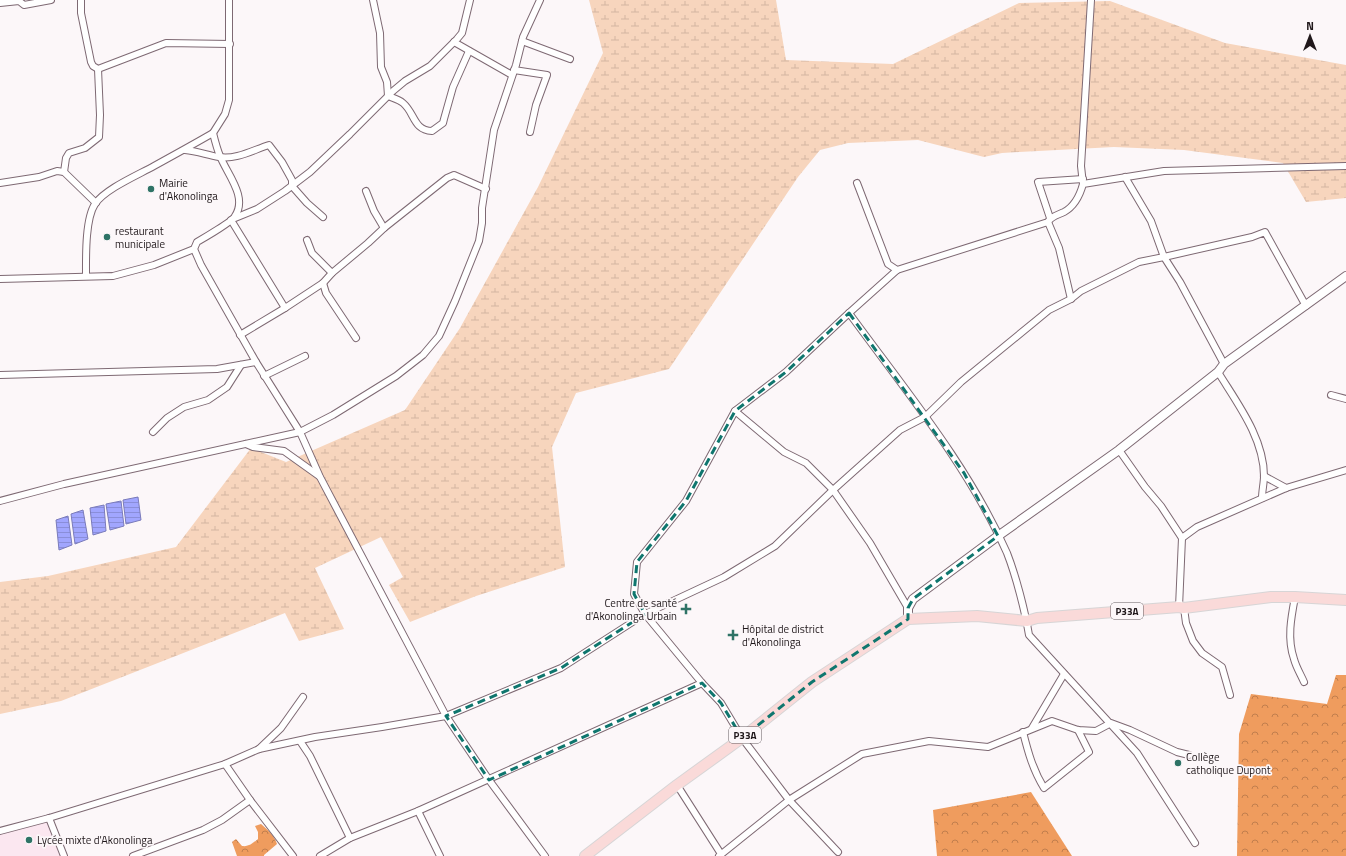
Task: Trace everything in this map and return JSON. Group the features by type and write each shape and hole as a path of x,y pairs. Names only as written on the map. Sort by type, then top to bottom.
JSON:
{"main road":[{"name":"P33A","path":"585,856 677,785 742,738 812,682 908,619 977,616 1027,621 1037,618 1181,608 1271,597 1346,600"}],"street":[{"path":"0,4 19,1 24,5 51,0"},
{"path":"86,276 86,253 89,224 91,213 96,203 110,190 213,133 225,114 229,100 229,0"},
{"path":"373,0 380,33 381,67 387,82 388,96"},
{"path":"0,279 86,276 105,277 154,266 194,249 197,242 233,219 257,209 292,186 310,172 405,81 430,66 462,33 470,0"},
{"path":"0,501 64,484 300,432 333,415 396,376 423,355 430,348 442,329 479,241 482,223 482,208 494,130 522,41 540,0"},
{"path":"838,852 789,800 742,738 721,703 702,683 645,614 634,594 637,562 686,501 735,411 786,372 897,270 1049,220 1065,212 1079,198 1083,181 1081,166 1091,0"},
{"path":"80,1 85,37 91,62 93,66 98,68 166,43 230,44"},
{"path":"522,41 570,59"},
{"path":"454,42 513,73 547,75 536,105 530,132"},
{"path":"388,96 404,104 420,128 427,131 432,131 443,122 453,87 469,51"},
{"path":"64,172 66,158 69,154 85,148 99,137 100,115 98,68"},
{"path":"213,133 220,157 230,175 238,195 240,208 233,219"},
{"path":"184,150 199,151 220,157 233,157 268,145 282,162 292,180 292,186 323,217"},
{"path":"1071,299 1058,248 1038,182 1083,181 1164,171 1346,166"},
{"path":"0,184 39,177 57,171 64,172 96,203"},
{"path":"240,335 285,308 323,282 384,228 447,178 456,176 486,189"},
{"path":"1125,177 1151,221 1164,258 1180,282 1224,364"},
{"path":"856,183 888,264 897,270"},
{"path":"366,192 374,211 384,228"},
{"path":"233,219 285,308"},
{"path":"0,831 49,818 225,764 259,749 315,737 446,716 561,668 645,614 724,577 775,546 833,490 900,430 925,417 960,382 1049,310 1071,299 1081,291 1139,262 1164,258 1252,237 1265,232 1306,306"},
{"path":"307,240 312,253 332,273"},
{"path":"194,249 201,266 240,335 300,432 320,477 446,716 489,780 545,856"},
{"path":"908,608 913,600 998,536 1118,450 1218,372 1224,364 1346,276"},
{"path":"323,282 326,293 356,338"},
{"path":"849,313 964,473 1007,555 1027,621 1029,635 1138,753 1195,843"},
{"path":"264,376 305,356"},
{"path":"0,375 217,369 256,362"},
{"path":"154,432 167,418 184,407 208,400 227,387 241,365"},
{"path":"1218,372 1247,419 1260,449 1264,476 1262,498"},
{"path":"1331,395 1346,399"},
{"path":"735,411 784,452 806,463 833,490 870,543 908,608 908,619"},
{"path":"246,444 253,447 284,451 320,477"},
{"path":"1118,450 1161,506 1182,538 1181,608 1193,641 1202,653 1222,666 1230,695"},
{"path":"1182,538 1197,527 1286,488 1346,470"},
{"path":"1264,476 1286,488"},
{"path":"1295,597 1291,619 1291,647 1294,660 1304,682"},
{"path":"1032,728 1064,674"},
{"path":"320,856 350,838 418,811 489,780 702,683"},
{"path":"259,749 281,728 304,697"},
{"path":"677,785 723,854 789,800 862,754 929,742 988,747 1052,721 1078,730 1096,731 1110,722"},
{"path":"1110,722 1177,752 1189,755"},
{"path":"1023,732 1029,758 1044,788 1089,752 1078,730"},
{"path":"300,741 310,756 350,838"},
{"path":"225,764 292,856"},
{"path":"133,856 203,830 222,820 250,800"},
{"path":"418,811 440,856"},
{"path":"49,818 64,856"}],"highlighted area":[{"path":"849,313 964,473 998,536 913,599 908,608 908,619 812,682 742,738 721,703 702,683 489,780 446,716 561,668 645,614 634,594 637,562 686,501 735,411 786,372"}],"shaded area":[{"name":"Lycée mixte d'Akonolinga","path":"49,818 64,856 0,856 0,831"}],"green space":[{"path":"589,0 776,0 786,60 893,64 1019,3 1110,1 1225,43 1346,65 1346,198 1306,202 1283,163 1184,150 1114,147 1002,153 984,157 918,140 848,143 820,150 798,177 669,369 576,393 552,447 565,567 476,596 410,622 389,585 403,577 381,537 315,568 344,629 299,641 285,613 61,701 0,714 0,582 48,576 176,547 251,448 286,462 405,410 460,328 538,187 603,53"},
{"path":"1336,675 1346,675 1346,856 1237,856 1239,734 1251,694 1327,704"},
{"path":"1031,792 1072,856 937,856 933,810"},
{"path":"261,824 272,835 277,844 264,856 237,856 232,842 236,839 242,846 253,843 258,839 258,832 255,826"}],"water":[{"path":"138,497 141,520 126,524 123,500"},
{"path":"121,501 124,526 110,530 106,504"},
{"path":"104,505 106,531 93,535 90,508"},
{"path":"83,510 88,539 75,544 71,514"},
{"path":"68,516 72,545 59,550 56,520"}],"place":[{"name":"Mairie d'Akonolinga","path":"151,189"},
{"name":"restaurant municipale","path":"107,237"},
{"name":"Centre de santé d'Akonolinga Urbain","path":"686,609"},
{"name":"Hôpital de district d'Akonolinga","path":"733,635"},
{"name":"Collège catholique Dupont","path":"1178,763"},
{"name":"Lycée mixte d'Akonolinga","path":"29,840"}]}
